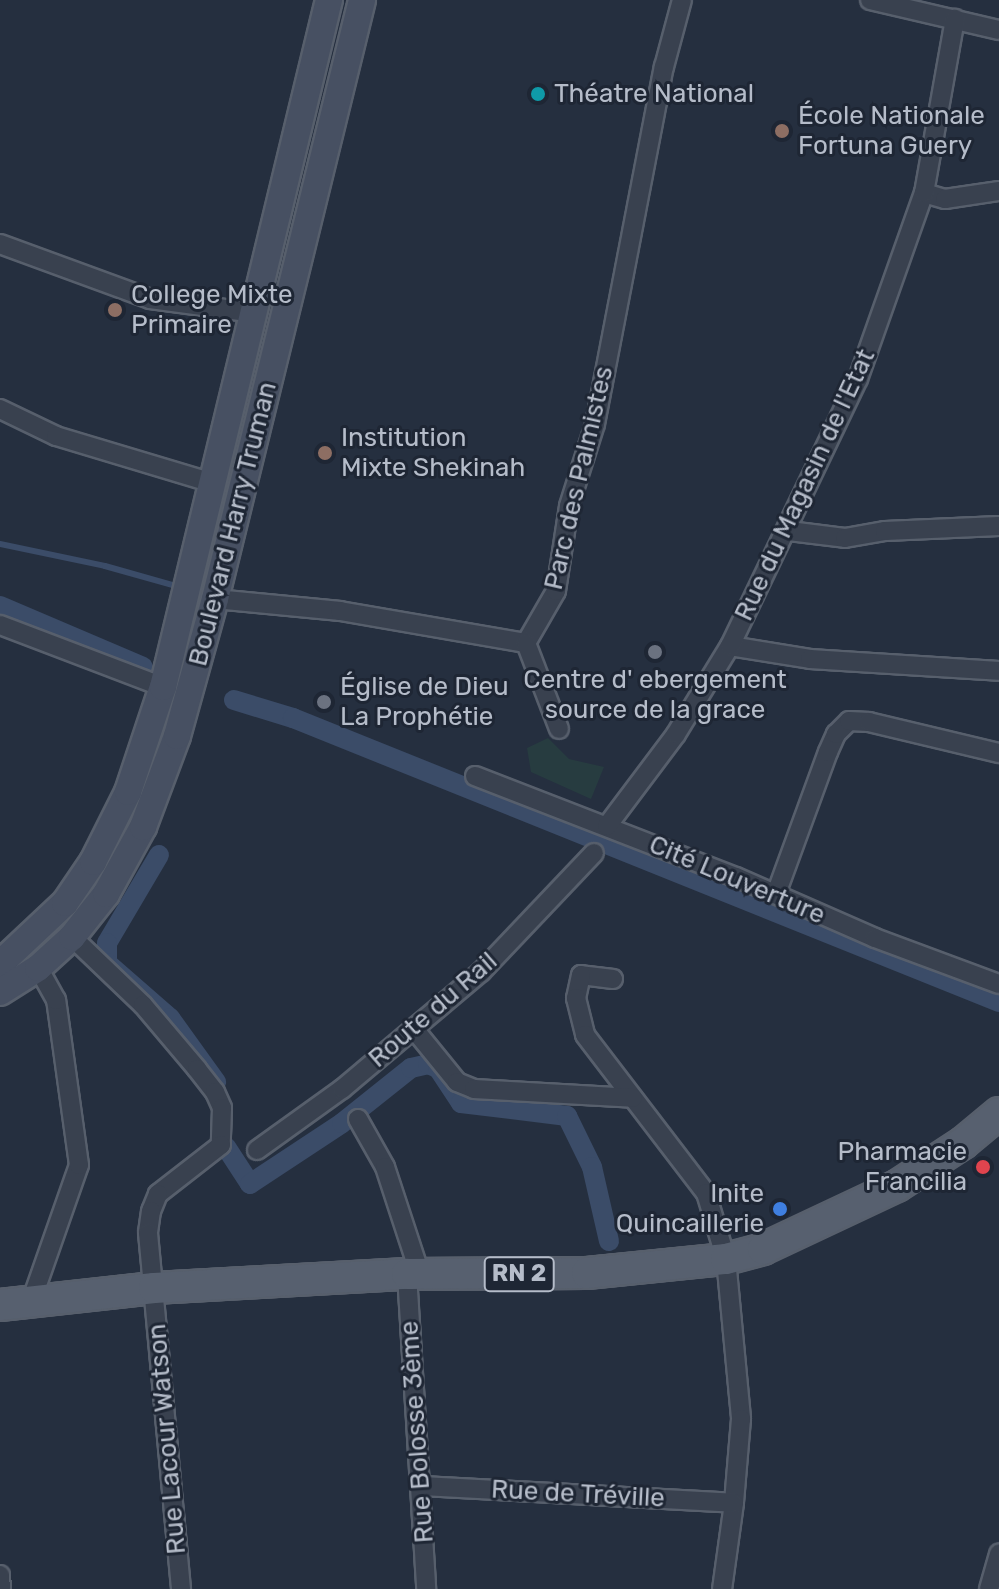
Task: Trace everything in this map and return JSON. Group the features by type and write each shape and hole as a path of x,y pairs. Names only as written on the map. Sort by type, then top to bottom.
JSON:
{"main road":[{"name":"Boulevard Harry Truman","path":"0,964 65,903 93,862 128,792 163,687 329,0"},
{"name":"Boulevard Harry Truman","path":"0,992 38,968 72,937 106,894 143,827 177,736 215,599 362,0"},
{"name":"RN 2","path":"0,1305 154,1288 413,1274 587,1273 726,1259 763,1249 897,1186 963,1143 999,1113"}],"street":[{"name":"Parc des Palmistes","path":"526,643 556,591 569,506 595,424 664,67 682,0"},
{"path":"870,0 999,30"},
{"name":"Rue du Magasin de l'Etat","path":"607,826 676,734 730,646 789,531 858,379 924,193 955,19"},
{"path":"924,193 945,199 999,191"},
{"path":"0,244 150,299 255,313"},
{"path":"0,409 56,436 213,483"},
{"path":"789,531 845,538 885,531 999,526"},
{"path":"215,599 340,611 526,643 559,729"},
{"path":"0,625 163,687"},
{"path":"730,646 810,659 999,671"},
{"path":"776,894 828,752 836,734 849,721 869,722 999,753"},
{"name":"Cité Louverture","path":"475,776 776,894 875,938 999,984"},
{"name":"Route du Rail","path":"257,1150 342,1089 481,972 594,853"},
{"name":"Rue Lacour Watson","path":"72,937 143,1005 206,1080 222,1108 221,1145 158,1194 151,1211 148,1233 181,1589"},
{"path":"31,1302 79,1165 56,1000 38,968"},
{"path":"613,979 581,975 576,998 585,1035 706,1193 726,1259 741,1419 722,1589"},
{"path":"414,1029 457,1082 474,1089 633,1098"},
{"name":"Rue Bolosse 3ème","path":"358,1119 385,1167 413,1274 426,1589"},
{"name":"Rue de Tréville","path":"422,1486 734,1503"},
{"path":"989,1589 999,1553"},
{"path":"0,1575 1,1589"}],"green space":[{"path":"548,738 569,759 604,767 591,799 531,772 527,748"}],"waterway":[{"path":"0,544 105,566 179,587"},
{"path":"0,606 143,667"},
{"path":"234,700 293,718 999,1002"},
{"path":"159,855 107,943 107,963 170,1018 216,1082"},
{"path":"226,1147 250,1184 342,1123 411,1068 428,1064 438,1068 461,1103 567,1116 592,1167 609,1241"}],"place":[{"name":"Théatre National","path":"538,94"},
{"name":"École Nationale Fortuna Guery","path":"782,131"},
{"name":"College Mixte Primaire","path":"115,310"},
{"name":"Institution Mixte Shekinah","path":"325,453"},
{"name":"Centre d' ebergement source de la grace","path":"655,652"},
{"name":"Église de Dieu La Prophétie","path":"324,702"},
{"name":"Pharmacie Francilia","path":"983,1167"},
{"name":"Inite Quincaillerie","path":"780,1209"}]}
